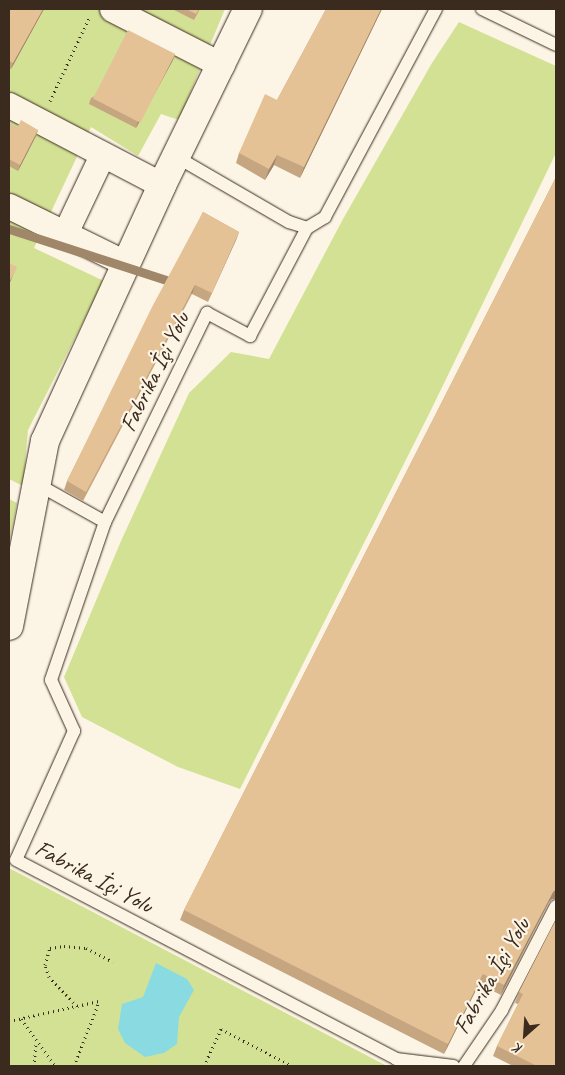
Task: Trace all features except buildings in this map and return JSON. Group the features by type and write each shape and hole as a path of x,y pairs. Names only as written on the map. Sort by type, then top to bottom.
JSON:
{"main road":[{"path":"9,626 45,441 175,156 248,9"}],"street":[{"path":"112,9 222,64"},
{"path":"9,105 102,155 162,184"},
{"path":"64,233 102,155"},
{"path":"9,206 127,264"}],"lane":[{"name":"Fabrika İçi Yolu","path":"436,9 325,217 307,228 250,336 207,313 105,522 51,680 74,731 16,860 396,1059 454,1066"},
{"path":"482,9 556,45"},
{"path":"175,156 289,222 307,228"},
{"path":"36,484 105,522"},
{"name":"Fabrika İçi Yolu","path":"464,1066 502,1010 556,906"}],"path":[{"path":"40,122 94,9"},
{"path":"77,1006 49,977 45,965 50,948 64,946 86,948 113,962"},
{"path":"9,1021 99,1001 74,1066"},
{"path":"20,1019 55,1066"},
{"path":"204,1066 221,1029 292,1066"},
{"path":"34,1066 36,1041"}],"green space":[{"path":"9,9 225,9 179,120 161,114 138,156 91,127 34,248 104,281 28,430 23,486 9,479"},
{"path":"459,22 556,66 556,153 430,412 240,789 178,767 82,717 64,677 121,541 189,393 231,352 269,359 343,219 432,63"},
{"path":"9,499 17,503 9,544"},
{"path":"9,868 387,1066 9,1066"}],"water":[{"path":"156,963 187,979 194,990 179,1017 177,1044 164,1053 145,1057 125,1043 118,1029 122,1004 143,997"}]}
